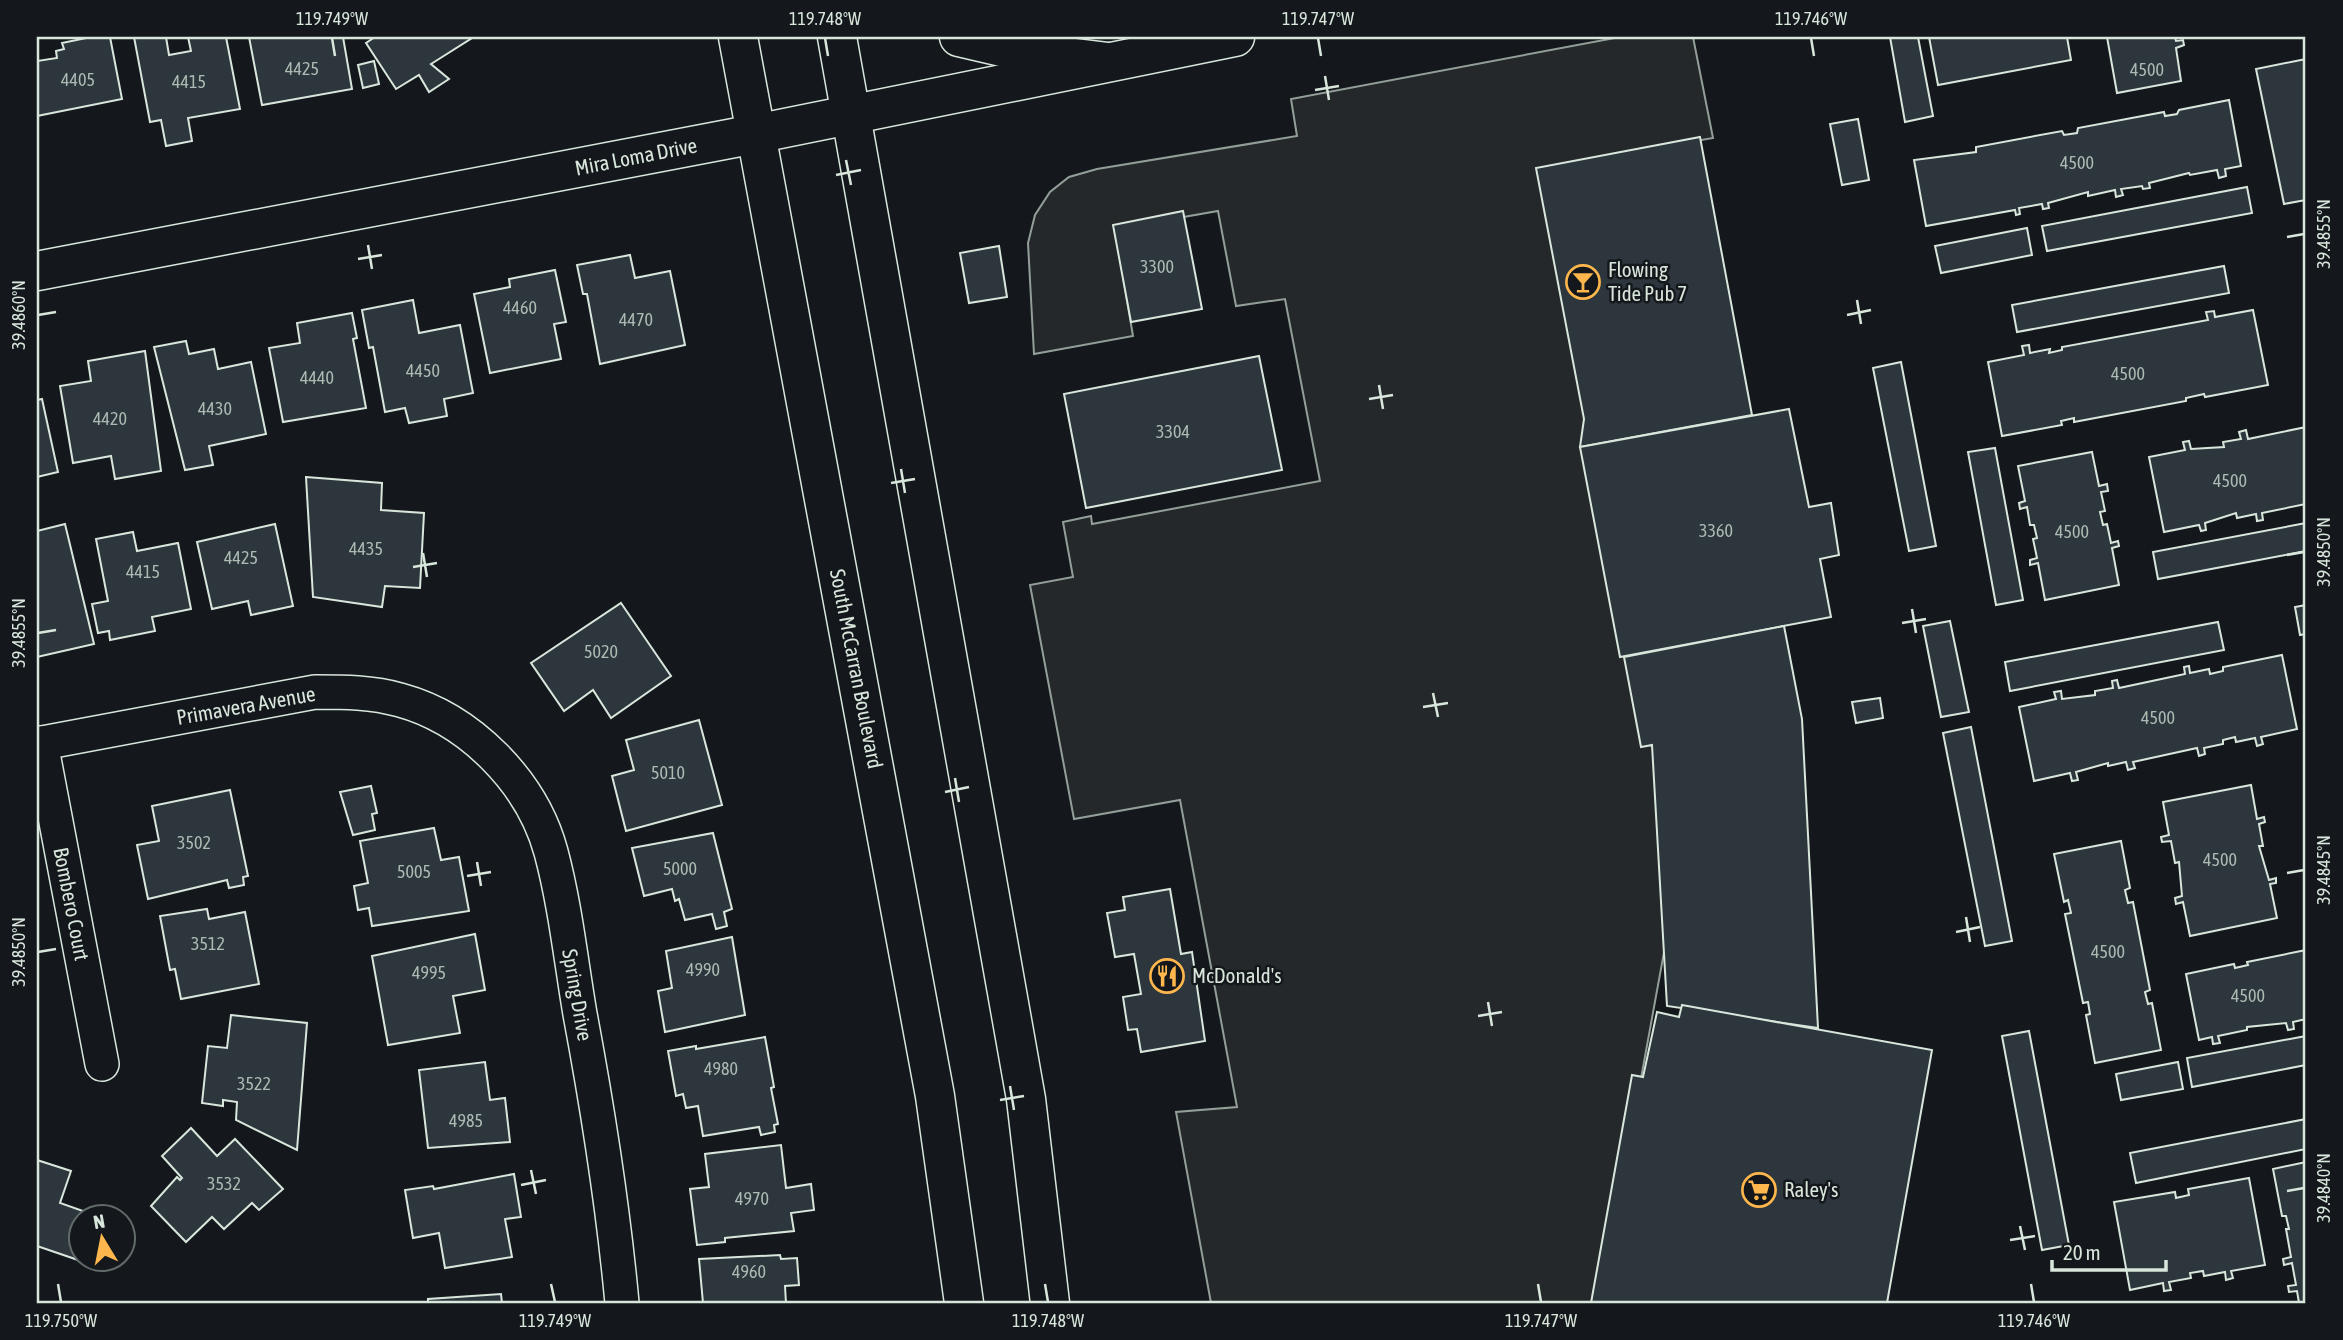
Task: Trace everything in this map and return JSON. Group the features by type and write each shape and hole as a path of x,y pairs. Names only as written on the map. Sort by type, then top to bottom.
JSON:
{"main road":[{"name":"South McCarran Boulevard","path":"738,37 935,1096 964,1303"},
{"path":"837,37 1023,1086 1050,1303"},
{"path":"959,37 1019,51 1108,62"},
{"name":"Mira Loma Drive","path":"37,271 851,116 1235,37"}],"street":[{"name":"Primavera Avenue","path":"39,743 315,692 359,692 402,701 452,723"},
{"name":"Spring Drive","path":"452,723 474,738 508,771 533,809 551,851 593,1081 622,1303"},
{"name":"Bombero Court","path":"39,743 102,1065"}],"shaded area":[{"path":"1620,37 1693,37 1713,138 1549,167 1593,419 1590,446 1628,658 1635,657 1651,746 1657,746 1673,903 1600,1303 1211,1303 1176,1112 1237,1107 1180,800 1074,819 1030,585 1073,577 1063,522 1091,516 1092,524 1320,481 1285,299 1236,306 1218,211 1115,229 1133,336 1034,354 1028,243 1035,215 1050,192 1069,177 1097,169 1297,136 1291,99"}],"building":[{"path":"91,37 110,37 122,99 37,116 37,61 57,58 56,51 64,49 62,43"},
{"path":"134,37 166,37 169,55 191,51 188,37 226,37 240,109 188,118 192,141 166,146 161,120 150,122"},
{"path":"249,37 343,37 352,89 262,105"},
{"path":"375,37 472,38 431,64 449,79 429,92 419,75 396,89 366,43"},
{"path":"1890,37 1918,37 1933,116 1905,122"},
{"path":"1929,37 2067,37 2071,60 1938,85"},
{"path":"2107,37 2175,37 2176,41 2183,40 2184,45 2176,48 2181,81 2117,93"},
{"path":"2306,59 2306,200 2284,204 2256,69"},
{"path":"374,61 379,84 363,88 358,65"},
{"path":"2229,100 2241,166 2225,169 2226,176 2219,178 2217,170 2189,173 2149,183 2150,188 2143,189 2142,186 2121,189 2123,195 2116,197 2115,190 2088,196 2088,192 2048,203 2049,208 2043,209 2042,204 2019,208 2020,214 2016,215 2015,210 1926,226 1914,160 1976,152 1976,147 2062,131 2064,135 2077,133 2078,128 2164,112 2165,116 2177,114 2179,110"},
{"path":"1858,119 1869,180 1842,185 1830,124"},
{"path":"1700,137 1752,415 1580,447 1584,419 1536,168"},
{"path":"2247,187 2252,213 2047,251 2042,226"},
{"path":"1183,211 1202,309 1131,322 1113,225"},
{"path":"2027,228 2032,255 1941,273 1935,246"},
{"path":"999,246 1007,297 969,303 960,253"},
{"path":"630,255 635,278 670,271 685,345 600,364 587,294 583,294 577,265"},
{"path":"2224,266 2229,293 2017,332 2012,305"},
{"path":"555,270 566,322 554,324 561,359 490,373 474,294 510,287 509,279"},
{"path":"413,300 419,333 460,325 473,393 444,399 447,416 409,423 405,408 385,412 373,347 369,348 362,310"},
{"path":"2253,310 2268,385 2205,397 2204,394 2186,398 2186,401 2074,422 2074,418 2061,421 2062,425 2002,436 1988,362 2024,355 2022,346 2029,345 2030,353 2050,349 2049,353 2062,350 2062,347 2208,320 2206,312 2214,311 2215,317"},
{"path":"352,313 357,338 353,339 366,408 283,422 269,348 300,343 297,323"},
{"path":"186,341 189,354 214,349 218,369 251,362 266,434 209,446 213,465 185,470 154,347"},
{"path":"145,351 161,471 115,479 111,456 73,463 60,386 91,381 88,361"},
{"path":"1259,356 1282,470 1086,508 1064,394"},
{"path":"1901,362 1936,546 1909,551 1873,368"},
{"path":"42,399 58,472 37,477 37,400"},
{"path":"1789,409 1809,507 1831,503 1839,555 1820,559 1831,617 1620,657 1580,447"},
{"path":"2306,427 2306,504 2262,513 2263,520 2257,521 2256,514 2237,518 2236,513 2205,523 2206,530 2201,531 2199,525 2164,532 2149,457 2185,450 2183,442 2189,441 2191,449 2224,447 2223,442 2241,439 2239,432 2246,430 2248,439"},
{"path":"1995,448 2023,600 1996,605 1968,452"},
{"path":"2092,452 2099,486 2107,484 2108,491 2101,492 2105,511 2100,512 2103,525 2107,524 2111,543 2118,541 2119,546 2112,548 2119,585 2045,600 2038,563 2030,565 2030,560 2037,558 2033,539 2037,538 2034,525 2030,525 2027,507 2020,509 2019,503 2025,501 2018,466"},
{"path":"306,477 382,483 381,510 424,513 420,588 385,586 382,607 313,597"},
{"path":"2306,523 2306,551 2158,579 2153,552"},
{"path":"65,524 94,644 37,657 37,531"},
{"path":"275,524 293,606 251,615 248,601 212,609 197,542"},
{"path":"133,532 137,551 178,543 191,609 152,617 155,631 110,640 109,631 98,633 92,604 108,601 96,539"},
{"path":"621,603 671,676 611,718 593,690 564,711 531,663"},
{"path":"2306,605 2306,634 2300,635 2295,607"},
{"path":"1950,621 1969,712 1941,717 1923,626"},
{"path":"2218,622 2224,650 2010,691 2005,662"},
{"path":"1784,626 1802,719 1818,1028 1667,1006 1652,745 1641,747 1624,657"},
{"path":"2282,655 2297,729 2261,737 2263,744 2257,746 2255,738 2236,742 2235,737 2223,740 2223,744 2204,748 2205,754 2199,756 2197,748 2133,762 2135,768 2128,770 2126,762 2108,766 2108,763 2076,772 2078,780 2072,781 2070,773 2034,781 2019,707 2056,699 2054,692 2061,691 2062,699 2095,695 2095,691 2113,688 2112,681 2117,680 2119,688 2185,674 2184,667 2189,666 2190,673 2209,669 2210,674 2223,671 2223,667"},
{"path":"1880,698 1883,718 1856,723 1852,702"},
{"path":"699,720 722,805 626,831 612,776 634,770 626,740"},
{"path":"1971,727 2012,941 1985,946 1943,733"},
{"path":"2251,785 2257,819 2264,817 2265,822 2259,824 2263,846 2259,846 2269,880 2276,878 2276,883 2270,884 2277,918 2190,936 2183,902 2176,904 2175,898 2182,896 2179,862 2175,863 2171,841 2162,842 2161,837 2169,835 2163,802"},
{"path":"371,786 377,813 372,814 375,830 353,835 340,792"},
{"path":"230,790 248,876 243,877 244,885 229,888 227,880 148,899 137,845 159,841 152,806"},
{"path":"434,828 441,860 459,857 469,911 372,926 369,908 358,910 354,886 368,883 360,841"},
{"path":"713,833 732,909 724,912 727,926 716,929 712,914 685,920 679,899 675,901 672,889 644,896 632,848"},
{"path":"2121,841 2130,888 2125,890 2128,903 2133,902 2150,990 2145,992 2148,1004 2152,1003 2161,1050 2095,1063 2086,1015 2090,1014 2088,1002 2083,1003 2065,914 2071,913 2068,900 2064,902 2054,854"},
{"name":"McDonald's","path":"1170,889 1181,954 1192,952 1205,1041 1141,1052 1137,1029 1128,1030 1123,997 1141,994 1134,954 1115,957 1107,913 1125,910 1123,897"},
{"path":"207,909 209,919 245,912 259,984 181,999 175,969 170,970 160,916"},
{"path":"475,934 485,990 453,996 460,1033 388,1045 372,956"},
{"path":"732,937 745,1015 665,1032 658,991 672,988 666,951"},
{"path":"2306,950 2306,1019 2293,1022 2294,1029 2288,1030 2286,1023 2247,1027 2247,1030 2218,1036 2220,1043 2213,1044 2212,1037 2199,1040 2186,974 2234,964 2235,968 2248,965 2247,962"},
{"name":"Raley's","path":"1682,1005 1932,1050 1887,1303 1591,1303 1632,1075 1643,1077 1657,1012 1679,1017"},
{"path":"231,1015 307,1023 297,1150 236,1120 237,1102 223,1100 223,1106 202,1103 208,1046 227,1048"},
{"path":"2029,1031 2069,1245 2042,1250 2002,1036"},
{"path":"2306,1036 2306,1065 2192,1087 2187,1058"},
{"path":"765,1037 778,1124 774,1125 775,1132 761,1135 759,1127 703,1136 698,1106 686,1108 683,1094 676,1096 668,1051"},
{"path":"485,1062 490,1100 505,1098 510,1142 428,1148 419,1070"},
{"path":"2178,1062 2183,1089 2121,1100 2116,1074"},
{"path":"2306,1119 2306,1149 2136,1183 2130,1153"},
{"path":"191,1128 217,1156 235,1139 283,1189 259,1210 252,1203 224,1229 212,1217 186,1242 151,1206 177,1177 180,1180 182,1178 162,1156"},
{"path":"781,1145 786,1188 811,1184 814,1210 791,1213 794,1231 725,1238 725,1242 697,1245 690,1189 709,1187 705,1154"},
{"path":"37,1160 71,1171 60,1203 66,1205 66,1256 37,1246"},
{"path":"2306,1162 2306,1303 2299,1303 2297,1291 2289,1292 2288,1286 2296,1285 2292,1263 2284,1265 2283,1259 2291,1257 2286,1229 2289,1229 2286,1216 2282,1216 2273,1169"},
{"path":"514,1174 521,1217 505,1219 512,1257 445,1268 439,1233 413,1238 405,1190 433,1186 434,1189"},
{"path":"2249,1178 2265,1265 2231,1271 2233,1278 2226,1280 2225,1272 2204,1276 2203,1271 2190,1273 2191,1278 2169,1282 2171,1290 2164,1291 2163,1283 2130,1290 2114,1202 2175,1192 2176,1198 2189,1195 2188,1189"},
{"path":"780,1255 781,1259 797,1258 799,1285 785,1286 786,1303 703,1303 699,1259"},
{"path":"501,1294 502,1303 428,1303 428,1299"}],"place":[{"name":"Flowing Tide Pub 7","path":"1583,282"},
{"name":"McDonald's","path":"1167,976"},
{"name":"Raley's","path":"1759,1190"}]}
